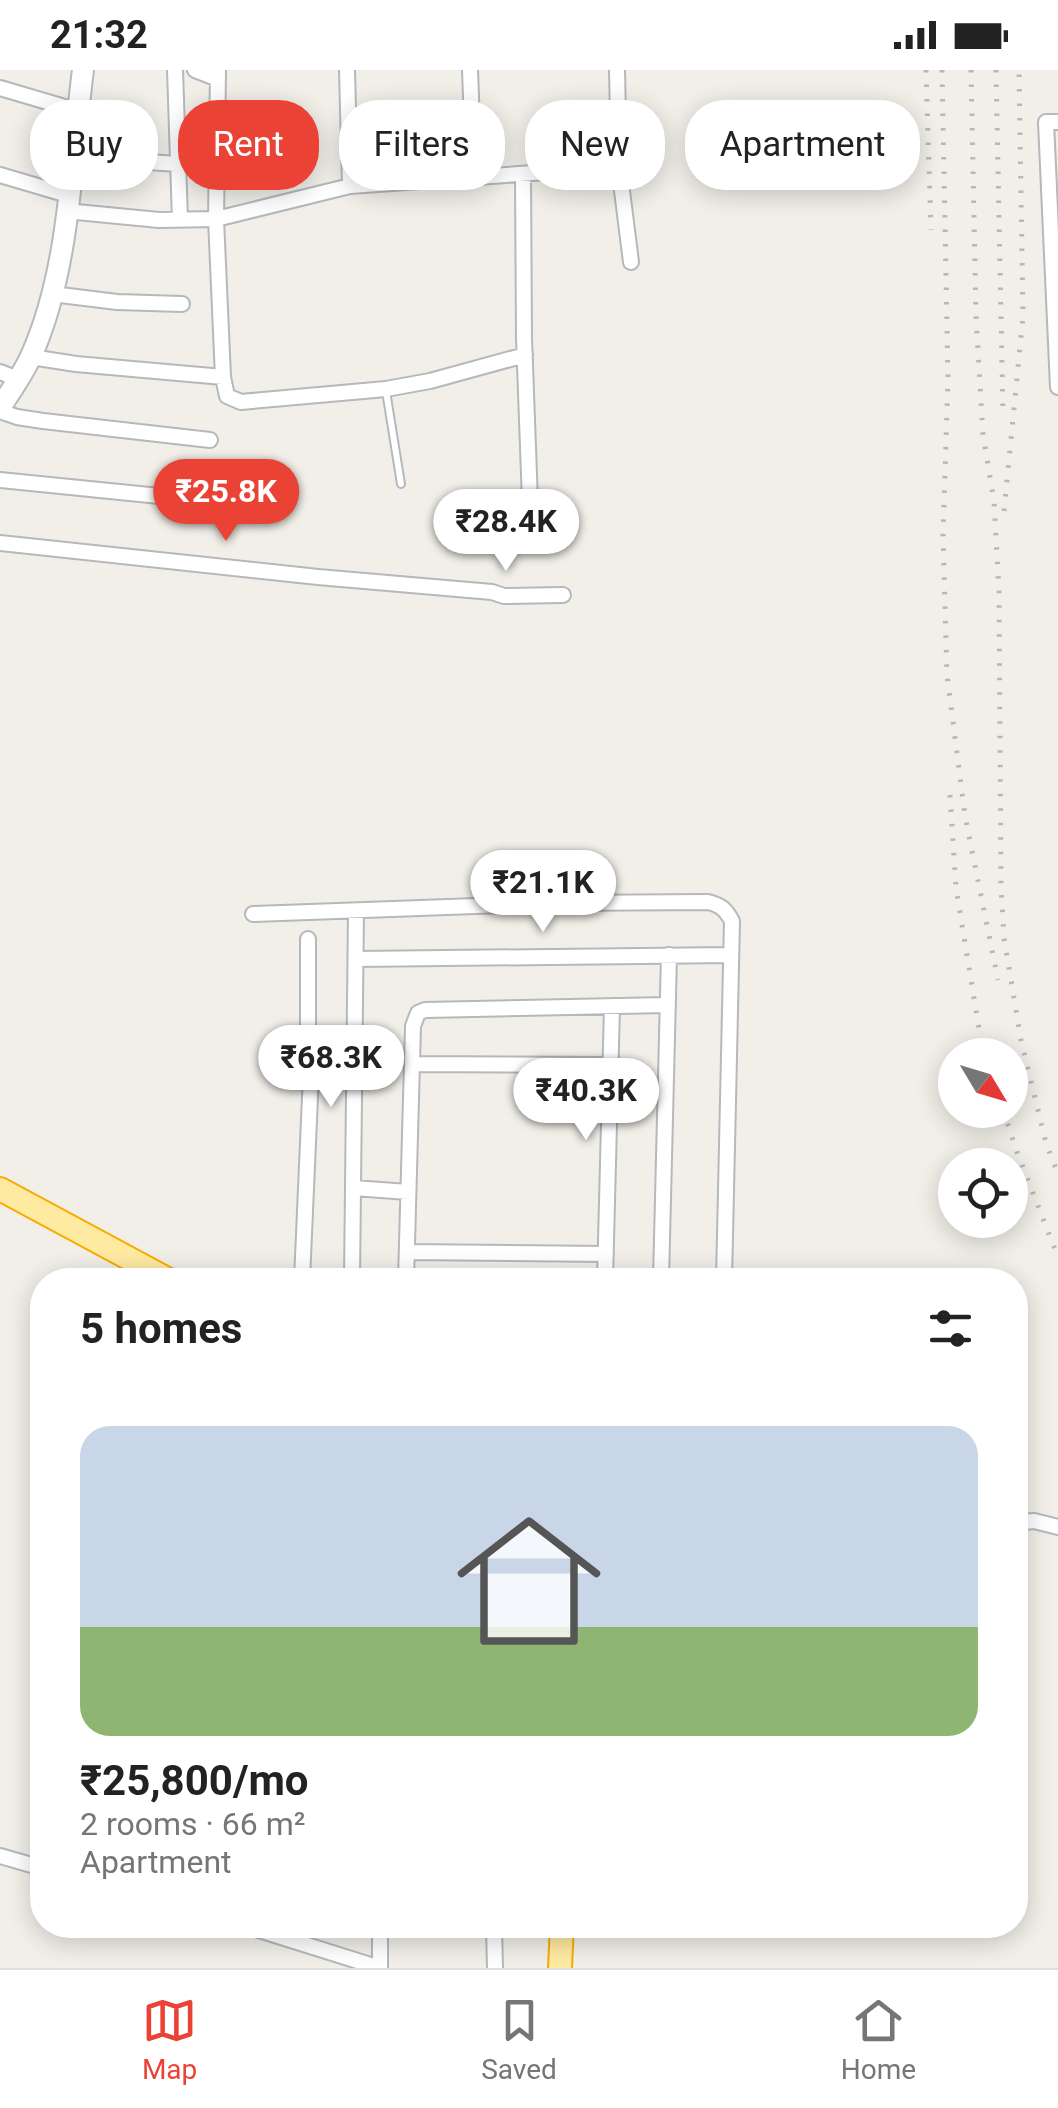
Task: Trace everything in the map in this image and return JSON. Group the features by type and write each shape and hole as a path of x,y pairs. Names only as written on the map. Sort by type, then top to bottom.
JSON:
{"highway":[{"path":"0,1189 147,1268"},
{"path":"560,1968 561,1938"}],"main road":[{"path":"79,100 83,70"},
{"path":"0,410 9,375 31,356 52,294 68,190"}],"street":[{"path":"158,163 178,164 175,70"},
{"path":"194,70 218,75 216,219 222,377 228,396 242,402 386,389 525,355"},
{"path":"347,70 348,100"},
{"path":"470,70 471,100"},
{"path":"617,70 618,100"},
{"path":"0,88 41,100"},
{"path":"1058,122 1046,122 1058,387"},
{"path":"505,175 523,174 530,502"},
{"path":"0,175 67,203 159,220 216,219 339,189"},
{"path":"179,190 180,220"},
{"path":"622,190 631,262"},
{"path":"52,294 182,304"},
{"path":"31,356 76,364 222,377"},
{"path":"0,410 43,421 210,440"},
{"path":"0,480 209,501"},
{"path":"0,543 504,596 563,596"},
{"path":"253,914 560,904 719,904 732,921 724,1268"},
{"path":"352,1268 356,911"},
{"path":"303,1268 311,1074 308,939"},
{"path":"356,959 732,955"},
{"path":"661,1268 669,956"},
{"path":"605,1268 612,1006"},
{"path":"406,1268 414,1018 418,1013 668,1006"},
{"path":"412,1064 610,1065"},
{"path":"354,1188 408,1192"},
{"path":"406,1252 606,1254"},
{"path":"1028,1522 1058,1526"},
{"path":"0,1856 30,1865"},
{"path":"308,1938 380,1968 380,1938"},
{"path":"494,1938 495,1968"}],"lane":[{"path":"386,389 401,484"}],"railway":[{"path":"926,70 931,230"},
{"path":"942,70 948,379 943,535 947,675 965,816 998,980"},
{"path":"971,70 976,316 999,591 1004,938 1021,1040 1046,1143 1058,1174"},
{"path":"996,70 1003,413"},
{"path":"1004,511 1023,316 1019,70"},
{"path":"950,795 956,888 981,1038"},
{"path":"1009,1128 1058,1257"}]}
